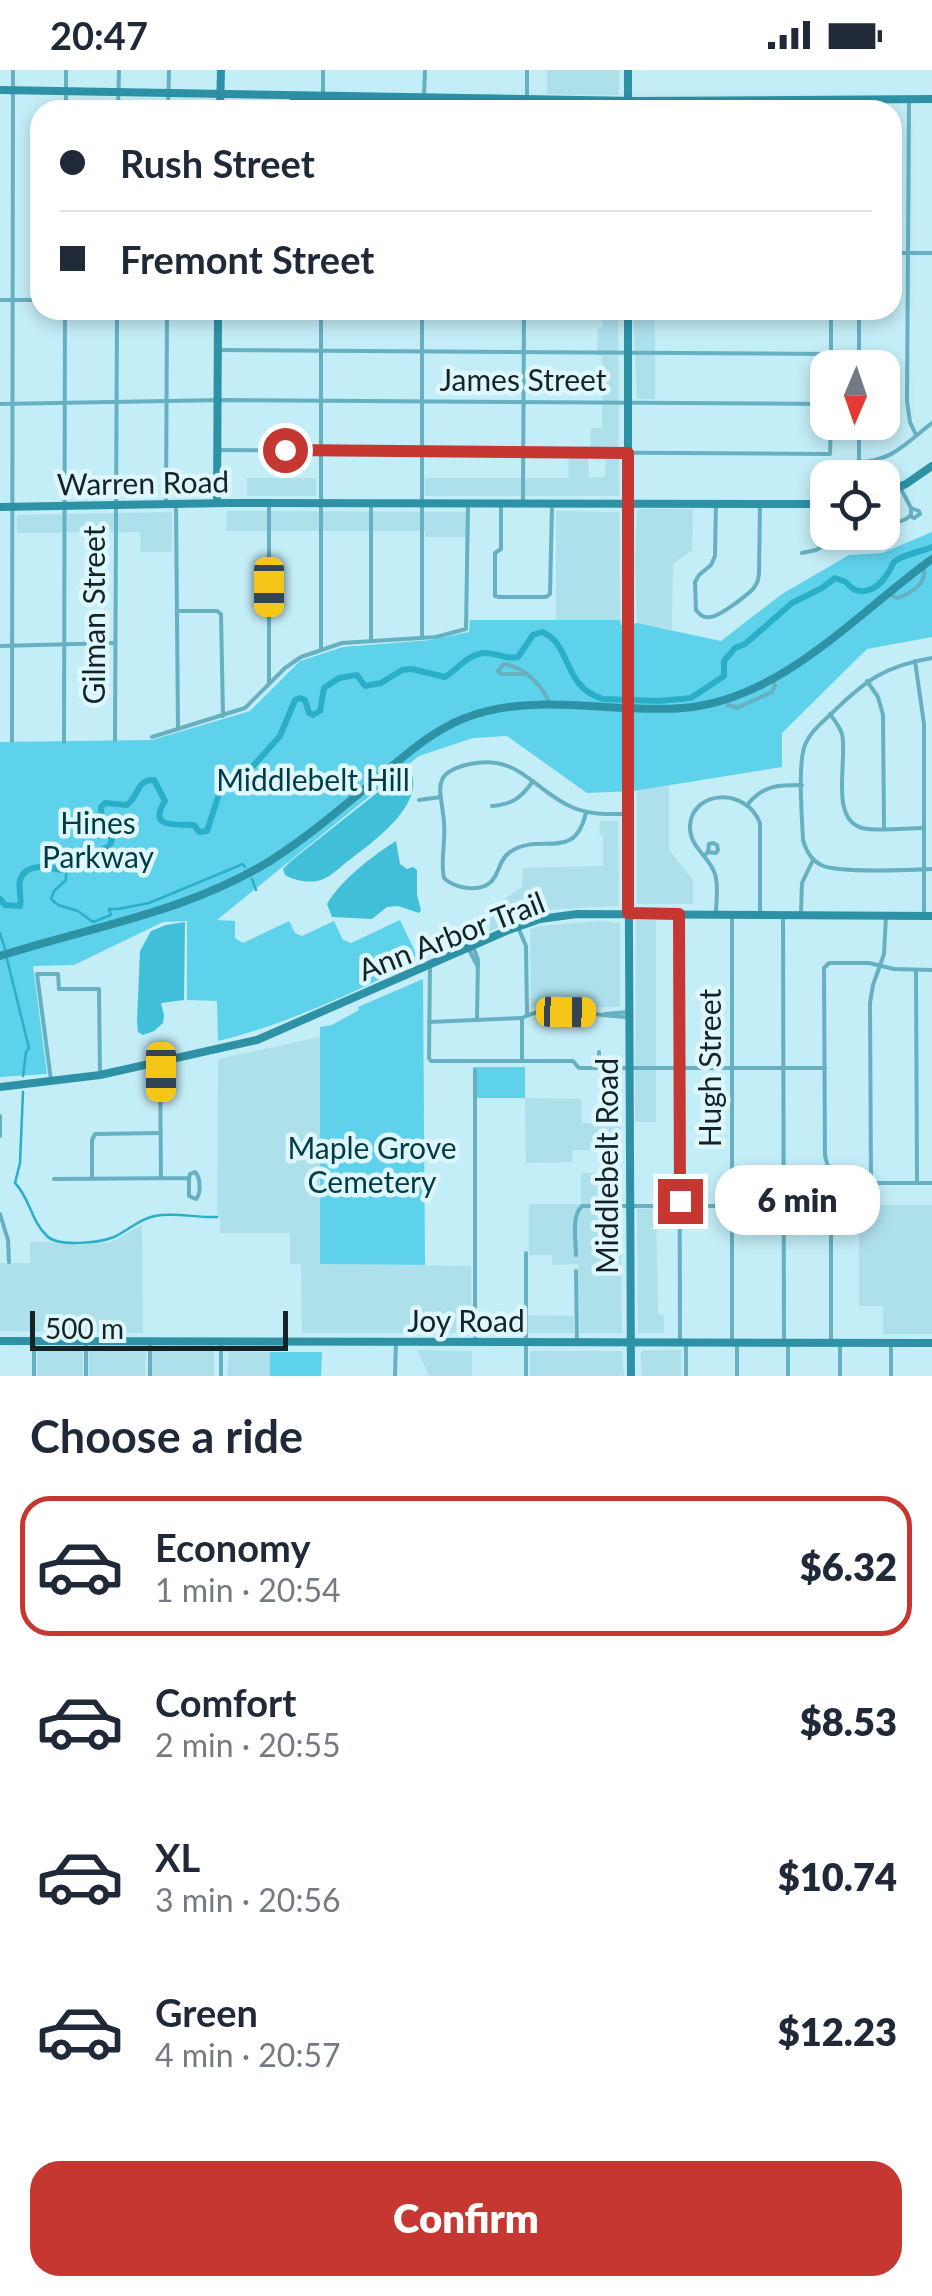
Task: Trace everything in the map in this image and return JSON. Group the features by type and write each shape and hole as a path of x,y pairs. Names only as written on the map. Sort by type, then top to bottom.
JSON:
{"street":[{"path":"12,741 13,70"},
{"path":"66,70 66,100"},
{"path":"118,70 118,100"},
{"path":"168,70 168,100"},
{"path":"220,100 221,70"},
{"path":"323,70 323,100"},
{"path":"424,99 425,70"},
{"path":"527,70 530,100"},
{"path":"628,70 628,100"},
{"path":"0,92 289,100"},
{"path":"340,100 464,100"},
{"path":"902,102 932,102"},
{"path":"908,102 907,402 916,435"},
{"path":"902,253 932,253"},
{"path":"0,300 30,300"},
{"path":"64,320 64,742"},
{"name":"Gilman Street","path":"115,740 117,320"},
{"path":"167,320 166,401 177,612 178,730"},
{"path":"216,503 218,320"},
{"path":"321,320 321,650"},
{"path":"422,320 422,638"},
{"path":"523,502 524,320"},
{"path":"628,320 628,502"},
{"path":"831,320 831,350"},
{"path":"859,350 860,320"},
{"path":"218,350 810,354"},
{"name":"James Street","path":"0,404 217,400 810,404"},
{"path":"875,460 884,459 932,423"},
{"path":"217,450 830,454 830,440"},
{"path":"900,521 910,516 911,508 900,487 932,466"},
{"path":"371,502 371,641"},
{"name":"Warren Road","path":"0,507 371,502 810,504"},
{"path":"152,736 249,706 292,662 321,650 342,643 440,636 466,628 468,502"},
{"path":"501,502 500,549 495,552 495,592 500,597 550,594 552,502"},
{"name":"Middlebelt Road","path":"628,502 631,1376"},
{"path":"269,503 269,686"},
{"path":"716,503 715,556 695,582 694,606 709,618 752,590 758,579 760,503"},
{"path":"802,554 815,550"},
{"path":"0,956 153,914 245,875 293,845 422,742 482,712 550,706 683,708 726,700 799,663 932,559"},
{"path":"177,612 221,613 223,716"},
{"path":"0,646 115,643"},
{"path":"932,658 890,668 866,681 813,731 802,758 803,840 814,860 834,869 932,869"},
{"path":"916,662 924,724 924,869 928,916"},
{"path":"526,674 546,694 550,706"},
{"path":"866,681 883,714 884,828"},
{"path":"830,714 843,739 843,804 851,822 859,827 924,828"},
{"path":"586,812 581,829 570,840 518,848 504,857 489,884 459,887 448,882 443,873 445,829 440,783 455,768 494,761 586,812 628,814"},
{"path":"492,806 514,801 533,782"},
{"path":"748,804 768,788 802,785"},
{"path":"419,800 441,796"},
{"path":"716,914 716,880 706,854 695,846 691,819 694,811 707,801 729,798 748,804 760,826 760,914"},
{"path":"801,915 802,883 814,860"},
{"path":"679,914 680,1205 686,1376"},
{"name":"Hugh Street","path":"732,914 732,1205 737,1376"},
{"path":"783,915 788,1376"},
{"name":"Ann Arbor Trail","path":"0,1087 100,1076 257,1040 518,927 556,916 928,916"},
{"path":"871,1183 870,1003 885,950 886,916"},
{"path":"518,927 526,946 522,1061"},
{"path":"470,947 477,965 477,1018"},
{"path":"932,970 894,970 869,963 825,964 824,1068 825,1158 829,1170 838,1179 853,1184 932,1183"},
{"path":"430,965 430,1061 573,1062 579,1068 824,1068"},
{"path":"916,970 917,1183"},
{"path":"51,1082 36,974 58,974 58,988 99,989 100,1076"},
{"path":"430,1022 566,1012 628,1014"},
{"path":"599,1052 599,1067"},
{"path":"160,1063 161,1178"},
{"path":"475,1068 475,1342"},
{"path":"0,1116 0,1136"},
{"path":"92,1178 94,1135 161,1134"},
{"path":"194,1172 199,1176 196,1199 189,1196 188,1178 194,1172"},
{"path":"54,1179 188,1178"},
{"path":"838,1179 831,1206 840,1376"},
{"path":"576,1255 579,1207 831,1206"},
{"path":"0,1214 9,1262"},
{"path":"526,1253 526,1376"},
{"path":"576,1271 577,1342"},
{"name":"Joy Road","path":"0,1341 932,1343"},
{"path":"34,1341 34,1376"},
{"path":"86,1341 86,1376"},
{"path":"150,1342 150,1376"},
{"path":"221,1342 221,1376"},
{"path":"395,1376 396,1342"},
{"path":"891,1343 891,1376"}],"shaded area":[{"path":"547,70 619,70 619,95 547,94"},
{"path":"602,320 618,320 619,496 425,496 425,478 568,478 569,456 588,456 589,478 605,477 606,451 590,451 591,428 602,428 602,356 597,355 598,328 602,327"},
{"path":"633,320 655,320 655,399 637,399"},
{"path":"247,478 316,478 316,496 247,496"},
{"path":"693,509 692,550 673,564 672,630 637,623 635,560 637,511"},
{"path":"227,511 470,512 470,537 425,537 425,531 226,531"},
{"path":"556,511 619,512 620,620 556,620"},
{"path":"172,512 172,552 141,552 140,532 17,533 17,515"},
{"path":"411,772 413,785 404,810 370,844 323,879 304,881 285,875 283,869 291,861 402,773"},
{"path":"669,785 669,850 693,880 693,904 637,904 637,790"},
{"path":"600,821 618,821 619,906 541,910 490,931 490,909 522,887 523,868 603,866"},
{"path":"396,841 400,864 417,870 419,913 398,906 387,907 372,919 332,917 327,904 341,886"},
{"path":"636,919 656,920 656,1122 635,1122"},
{"path":"599,921 620,923 620,1007 531,1007 530,929"},
{"path":"185,922 184,1000 161,1003 163,1023 143,1035 138,1032 137,1022 140,951 151,931"},
{"path":"320,1037 320,1264 471,1266 471,1333 302,1333 301,1264 290,1264 290,1233 220,1233 218,1059"},
{"path":"525,1098 581,1099 582,1123 620,1124 620,1150 573,1150 572,1162 526,1163"},
{"path":"581,1173 620,1173 622,1333 580,1333 578,1264 552,1265 552,1255 529,1255 529,1204 581,1204"},
{"path":"859,1205 932,1205 932,1334 883,1334 883,1306 859,1306"},
{"path":"656,1208 658,1314 664,1315 664,1333 638,1333 637,1209"},
{"path":"142,1225 143,1333 0,1331 0,1263 30,1263 30,1242 109,1243"},
{"path":"478,1315 574,1316 574,1333 478,1333"},
{"path":"37,1350 83,1350 83,1376 37,1376"},
{"path":"89,1350 146,1351 145,1376 89,1376"},
{"path":"417,1350 472,1351 472,1376 429,1376"},
{"path":"681,1350 681,1376 642,1376 640,1353"},
{"path":"152,1351 214,1351 214,1376 152,1376"},
{"path":"229,1351 270,1352 270,1376 227,1376"},
{"path":"530,1351 622,1351 624,1376 530,1376"}],"green space":[{"name":"Hines Parkway","path":"932,532 932,637 867,649 782,733 782,767 633,791 587,793 507,736 473,738 419,756 217,920 235,921 235,938 243,943 289,921 295,933 302,936 334,921 343,940 351,943 400,920 419,960 295,1016 218,1041 217,1001 187,1000 187,921 163,922 74,965 33,966 47,1074 0,1077 0,742 152,740 250,711 300,661 343,647 431,640 469,632 470,620 620,620 621,625 637,623 721,641 782,594 849,555 900,550 900,545"},
{"name":"Maple Grove Cemetery","path":"423,979 425,1265 320,1264 320,1027 332,1025 359,1010 358,1007"},
{"path":"477,1067 525,1067 525,1098 477,1098"},
{"path":"270,1352 322,1352 321,1376 270,1376"}],"waterway":[{"path":"0,899 5,905 20,906 20,880 27,870 61,870 64,857 110,845 112,839 102,822 101,807 105,803 127,805 148,780 154,780 165,801 159,816 162,821 194,825 199,832 207,831 220,791 254,765 280,736 295,700 305,700 313,715 320,711 324,688 339,678 357,675 365,686 412,669 445,677 477,654 518,657 533,635 542,632 559,646 580,685 603,699 691,698 724,676 724,661 735,648 745,644 792,603 835,578 856,590 872,589 898,559 932,547"},
{"path":"63,867 66,880 51,899 93,922 111,915 109,909 149,903 243,864 245,867"},
{"path":"252,879 256,890"},
{"path":"0,933 5,949"},
{"path":"7,959 29,1048 23,1076"},
{"path":"23,1092 20,1163 15,1183 47,1236 60,1242 89,1242 114,1237 155,1216 217,1217"}],"route":[{"path":"285,450 628,453 628,913 679,914 680,1201"}],"park label":[{"name":"Middlebelt Hill","path":"313,779"}]}
